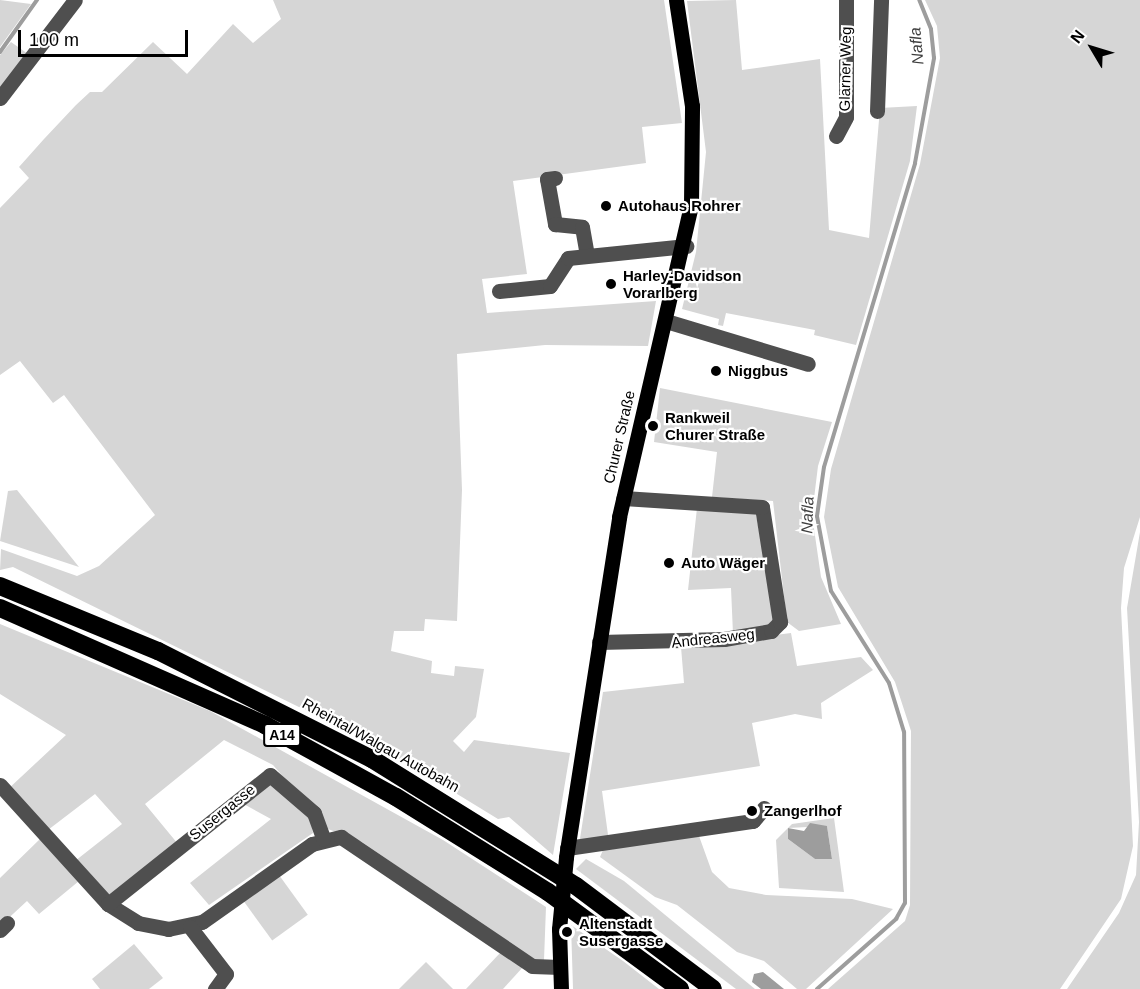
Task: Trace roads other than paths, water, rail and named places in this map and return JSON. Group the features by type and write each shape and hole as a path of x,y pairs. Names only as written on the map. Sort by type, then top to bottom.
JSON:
{"highway":[{"name":"Rheintal/Walgau Autobahn","path":"0,586 281,710 442,799 550,869 574,910 680,989"},
{"name":"Rheintal/Walgau Autobahn","path":"0,608 265,725 562,887 713,989"}],"main road":[{"name":"Churer Straße","path":"561,989 562,887 623,498 686,246 694,142 676,0"}],"street":[{"path":"0,98 75,0"},
{"name":"Glarner Weg","path":"836,136 846,117 846,0"},
{"path":"877,111 881,0"},
{"path":"555,178 547,179 555,224 582,227 587,256"},
{"path":"499,291 550,286 563,261 587,256 686,246"},
{"path":"666,321 808,364"},
{"name":"Andreasweg","path":"599,642 724,639 771,631 780,622 762,507 623,498"},
{"name":"Susergasse","path":"108,904 270,775 314,813 323,838"},
{"path":"0,785 108,904 146,925 190,927 323,838 340,837 363,848 532,966 560,967"},
{"path":"567,848 753,821 764,808"},
{"path":"190,927 226,974 215,989"}],"waterway":[{"path":"0,52 37,0"},
{"name":"Nafla","path":"817,989 896,919 905,903 904,732 889,683 831,591 817,516 824,467 915,163 934,58 931,29 919,0"}],"place":[{"name":"Autohaus Rohrer","path":"606,206"},
{"name":"Harley-Davidson Vorarlberg","path":"611,284"},
{"name":"Niggbus","path":"716,371"},
{"name":"Rankweil Churer Straße","path":"653,426"},
{"name":"Auto Wäger","path":"669,563"},
{"name":"Zangerlhof","path":"752,811"},
{"name":"Altenstadt Susergasse","path":"567,932"}]}
